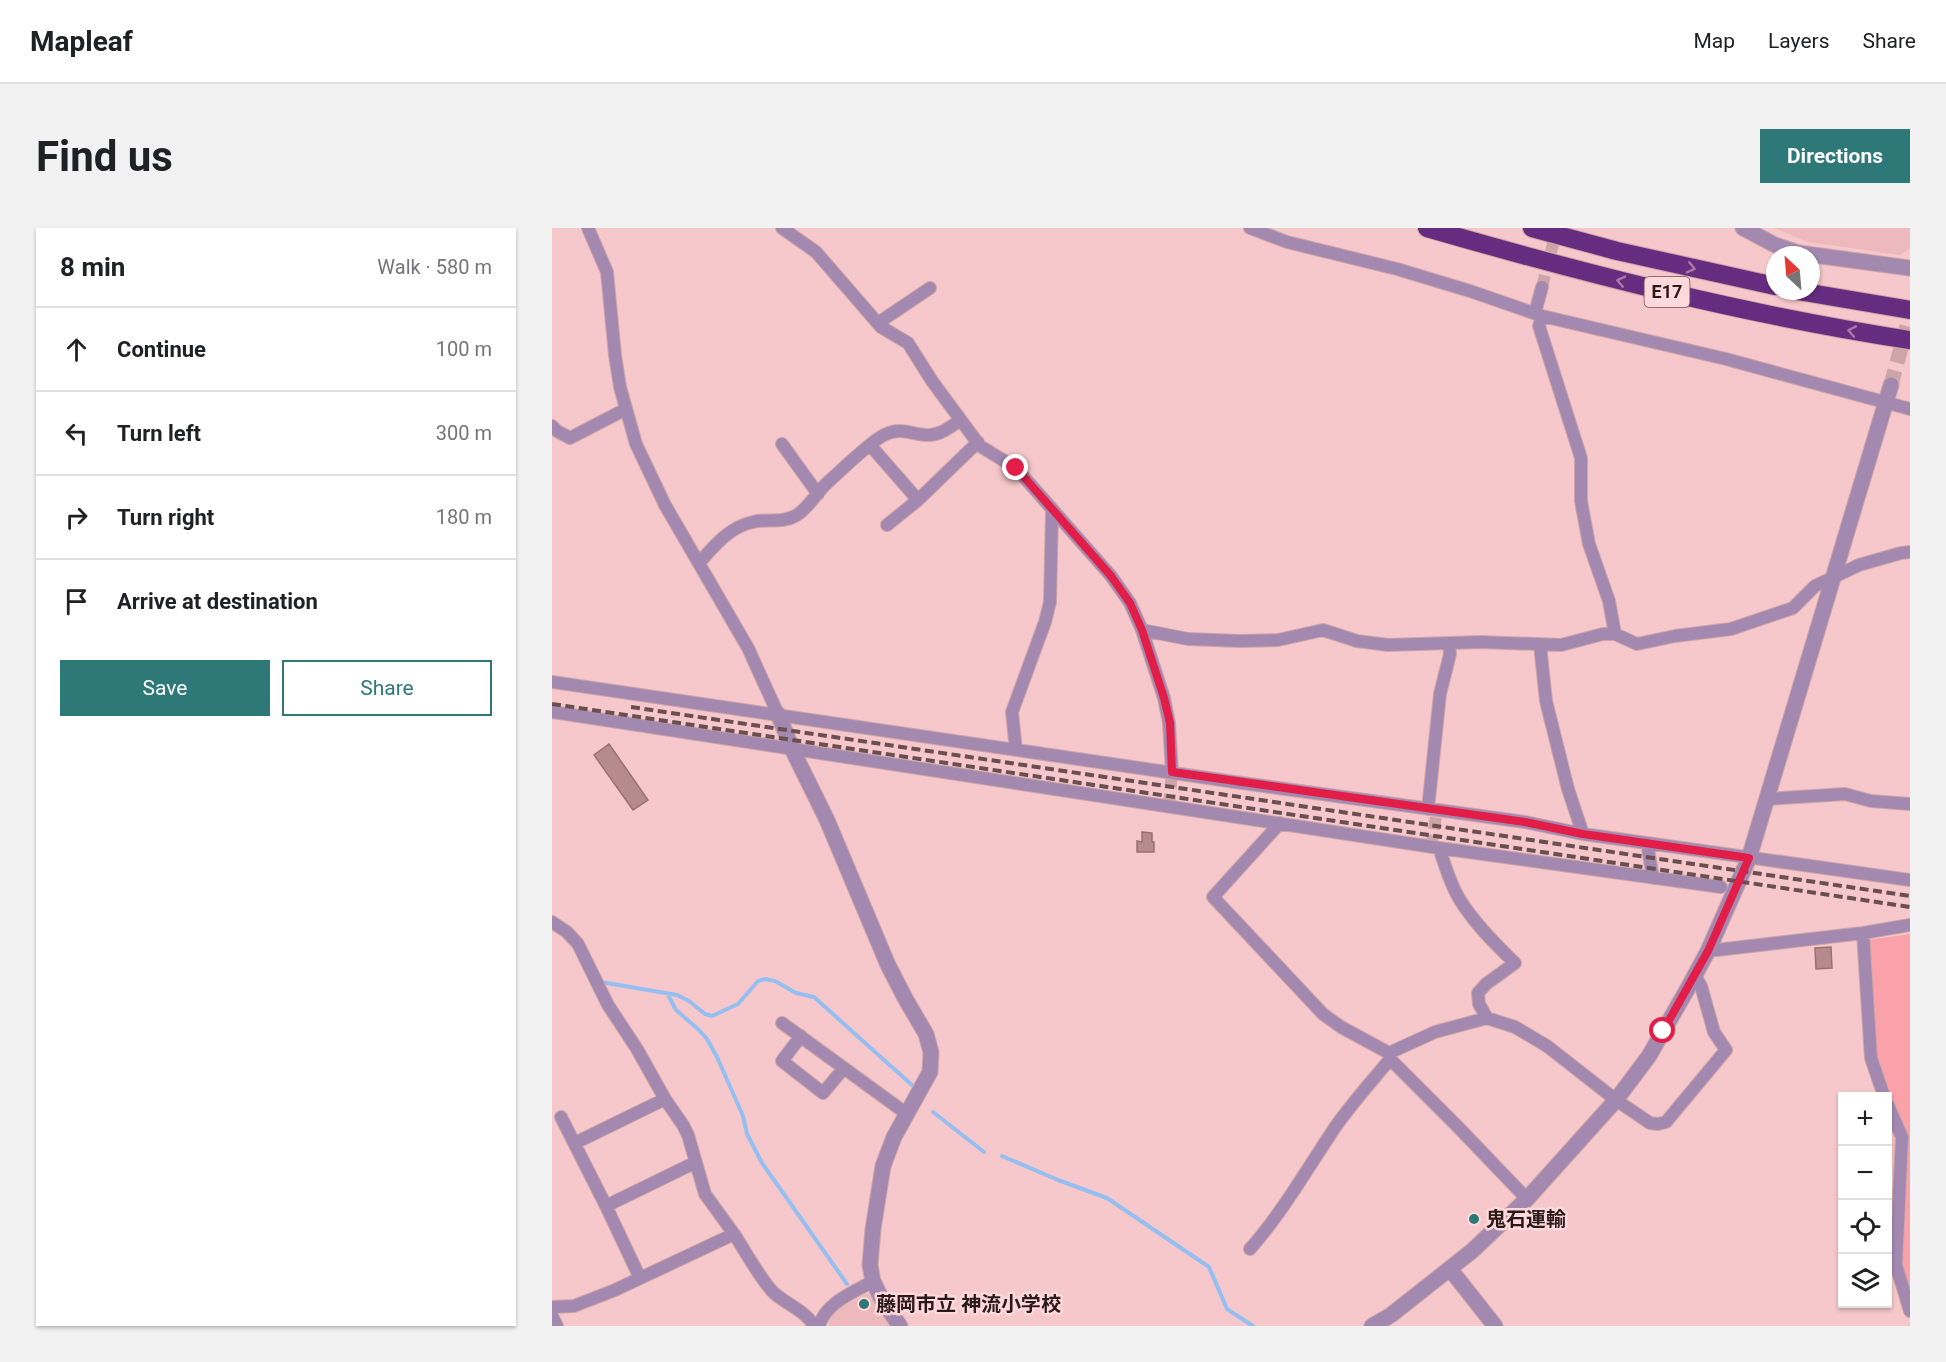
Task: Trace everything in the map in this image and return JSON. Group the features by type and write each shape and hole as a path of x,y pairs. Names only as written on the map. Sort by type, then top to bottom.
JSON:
{"highway":[{"name":"E17","path":"1427,228 1609,279 1699,300 1910,340"},
{"name":"E17","path":"1532,228 1617,251 1766,284"},
{"path":"1820,295 1910,310"}],"street":[{"path":"588,228 607,272 615,355 626,409 639,453 665,505 748,648 793,751 827,820 888,965 926,1034 931,1052 930,1072 894,1137 883,1166 870,1265 873,1281 882,1300 900,1326"},
{"path":"783,228 816,252 878,323 908,343 980,446 1016,468 1111,576 1130,603 1142,630 1164,698 1170,723 1172,772"},
{"path":"1250,228 1287,242 1397,269 1539,315 1726,359 1910,409"},
{"path":"1743,228 1776,245 1799,253 1910,268"},
{"path":"1542,287 1539,326 1581,458 1581,501 1589,544 1609,601 1615,634"},
{"path":"878,323 930,288"},
{"path":"1372,1326 1391,1315 1450,1269 1495,1230 1527,1199 1616,1100 1648,1056 1708,951 1749,858 1890,385"},
{"path":"552,426 570,438 626,409"},
{"path":"699,563 720,540 735,529 753,521 787,520 799,514 824,486 882,436 895,431 907,430 930,435 943,432 961,420"},
{"path":"887,525 918,500 978,442"},
{"path":"782,444 818,494"},
{"path":"870,445 918,500"},
{"path":"1016,750 1012,712 1045,622 1050,602 1052,511"},
{"path":"1142,630 1188,639 1240,641 1278,640 1323,630 1357,641 1388,645 1481,642 1561,645 1603,634 1615,634 1637,644 1675,636 1731,629 1793,608 1815,586 1858,565 1910,552"},
{"path":"1428,809 1440,694 1450,654 1449,642"},
{"path":"1540,645 1546,701 1568,789 1583,834"},
{"path":"552,682 1525,822 1583,834 1910,880"},
{"path":"552,712 793,751 1439,848 1721,887"},
{"path":"1767,799 1845,794 1871,801 1910,804"},
{"path":"1280,823 1213,897 1323,1014 1389,1056 1527,1199"},
{"path":"1647,843 1653,878"},
{"path":"1439,848 1460,900 1490,940 1515,963 1486,984 1478,993 1479,1004 1487,1018"},
{"path":"552,922 567,932 578,944 597,986 688,1135 705,1194 772,1292 801,1313 814,1326"},
{"path":"1708,951 1910,926"},
{"path":"1863,933 1871,1058 1883,1092"},
{"path":"1250,1249 1267,1230 1309,1170 1330,1134 1389,1056 1435,1032 1487,1018 1515,1027 1547,1046 1616,1100 1650,1123 1666,1122 1726,1050 1714,1032 1701,986 1694,974"},
{"path":"782,1023 907,1114"},
{"path":"801,1036 782,1061 824,1093 844,1068"},
{"path":"575,1143 665,1099"},
{"path":"1892,1116 1902,1137 1896,1265 1910,1311"},
{"path":"561,1117 640,1278"},
{"path":"606,1206 696,1162"},
{"path":"552,1307 574,1306 615,1290 734,1234"},
{"path":"1450,1269 1495,1326"},
{"path":"819,1326 831,1305 873,1281"},
{"path":"552,1316 557,1326"}],"shaded area":[{"path":"1774,228 1910,228 1910,248 1900,255 1808,242"},
{"path":"1910,934 1910,1294 1902,1271 1908,1136 1892,1098 1892,1092 1890,1092 1875,1057 1868,940"},
{"name":"藤岡市立 神流小学校","path":"866,1294 874,1295 894,1326 829,1326 831,1313"}],"building":[{"path":"609,744 648,800 633,810 594,755"},
{"path":"1142,832 1152,833 1154,852 1137,852 1137,841 1142,842"},
{"path":"1831,947 1832,968 1816,969 1815,948"}],"waterway":[{"path":"601,982 677,995 705,1014 712,1016 738,1004 758,981 765,979 775,981 796,993 814,997 913,1086"},
{"path":"667,993 676,1010 707,1039 743,1116 747,1134 762,1163 847,1284"},
{"path":"933,1112 984,1152"},
{"path":"1002,1156 1107,1198 1209,1267 1227,1309 1253,1326"}],"tunnel":[{"path":"1542,287 1557,228"},
{"path":"1891,385 1910,314"},
{"path":"1169,806 1172,772"},
{"path":"1431,847 1437,810"}],"railway":[{"path":"552,704 1910,907"},
{"path":"631,707 1910,896"}],"place":[{"name":"鬼石運輸","path":"1474,1219"},
{"name":"藤岡市立 神流小学校","path":"864,1304"}],"route":[{"path":"1016,468 1111,576 1130,603 1142,630 1164,698 1170,723 1172,772 1525,822 1583,834 1749,858 1708,951 1663,1031"}]}
